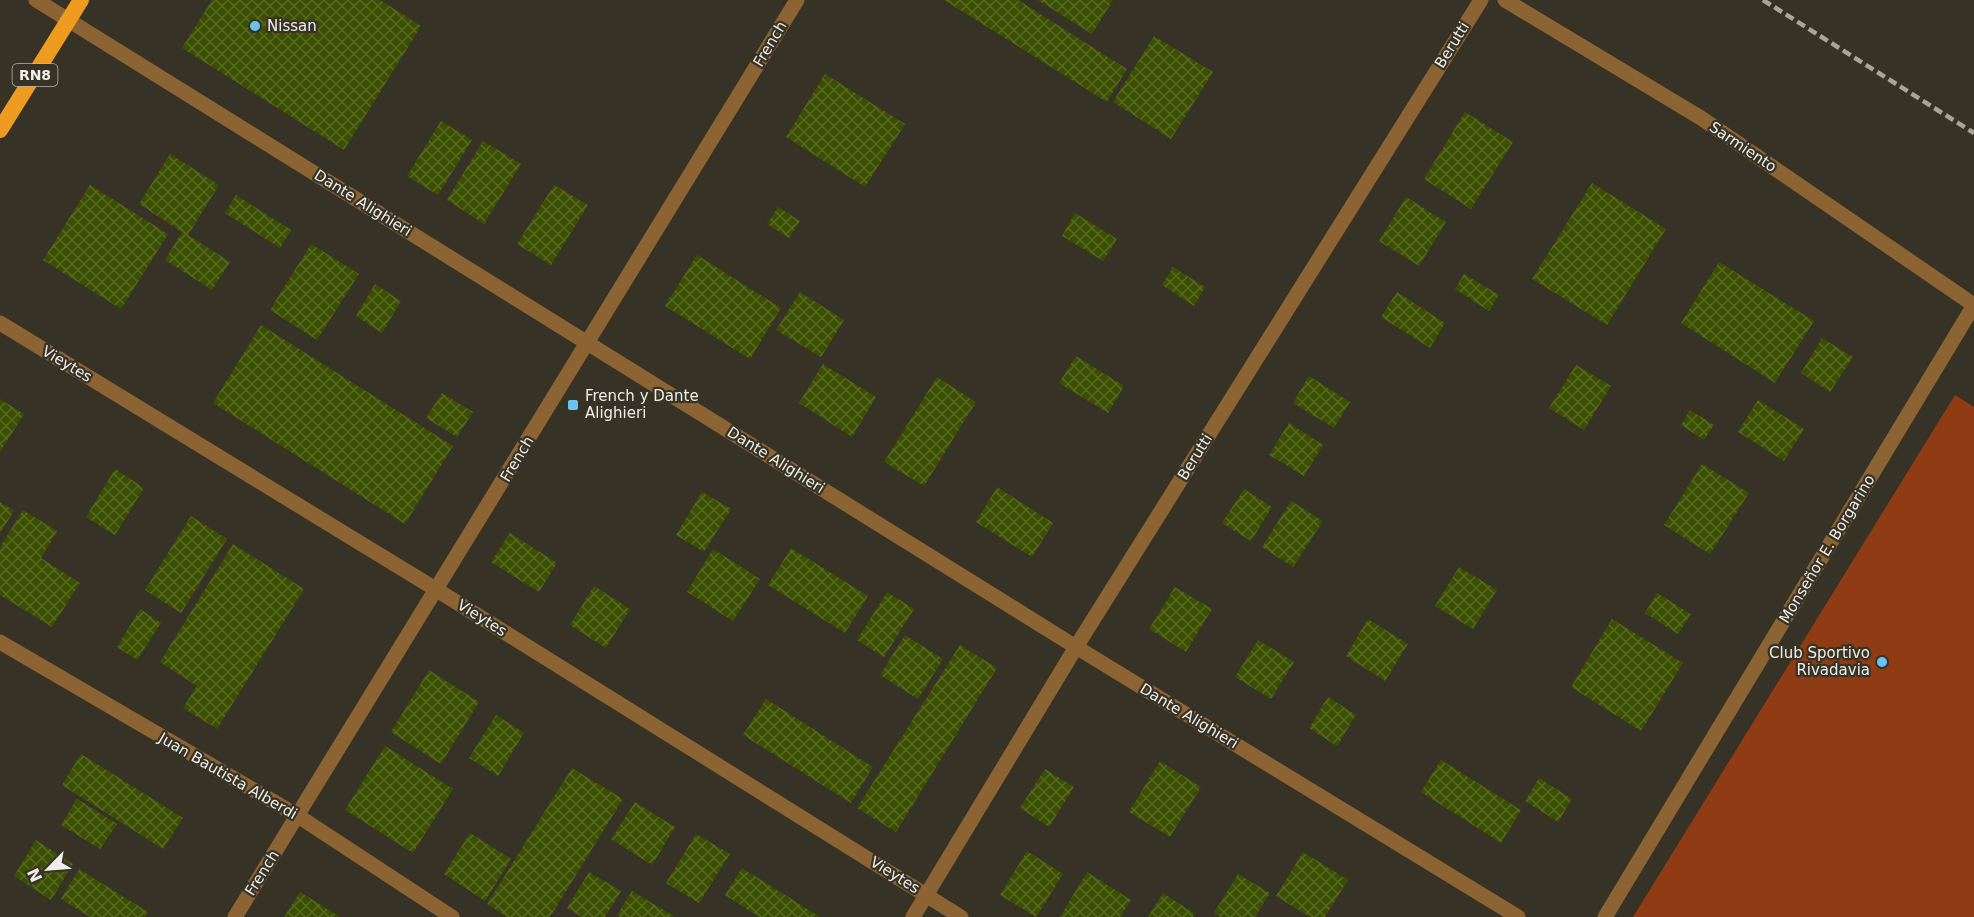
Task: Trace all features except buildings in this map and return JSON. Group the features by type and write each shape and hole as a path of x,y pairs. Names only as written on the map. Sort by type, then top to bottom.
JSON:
{"highway":[{"name":"RN8","path":"0,130 81,0"}],"street":[{"name":"Dante Alighieri","path":"36,0 1076,647 1518,917"},
{"name":"French","path":"235,917 797,0"},
{"name":"Berutti","path":"913,917 1076,647 1481,0"},
{"name":"Sarmiento","path":"1505,0 1701,118 1974,305"},
{"name":"Monseñor E. Borgarino","path":"1605,917 1974,305"},
{"name":"Vieytes","path":"0,323 437,590 961,917"},
{"name":"Juan Bautista Alberdi","path":"0,642 298,816 452,917"}],"shaded area":[{"name":"Club Sportivo Rivadavia","path":"1955,395 1974,407 1974,917 1633,917"}],"railway":[{"path":"1763,0 1974,133"}],"place":[{"name":"Nissan","path":"255,26"},
{"name":"French y Dante Alighieri","path":"573,405"},
{"name":"Club Sportivo Rivadavia","path":"1882,662"}]}
